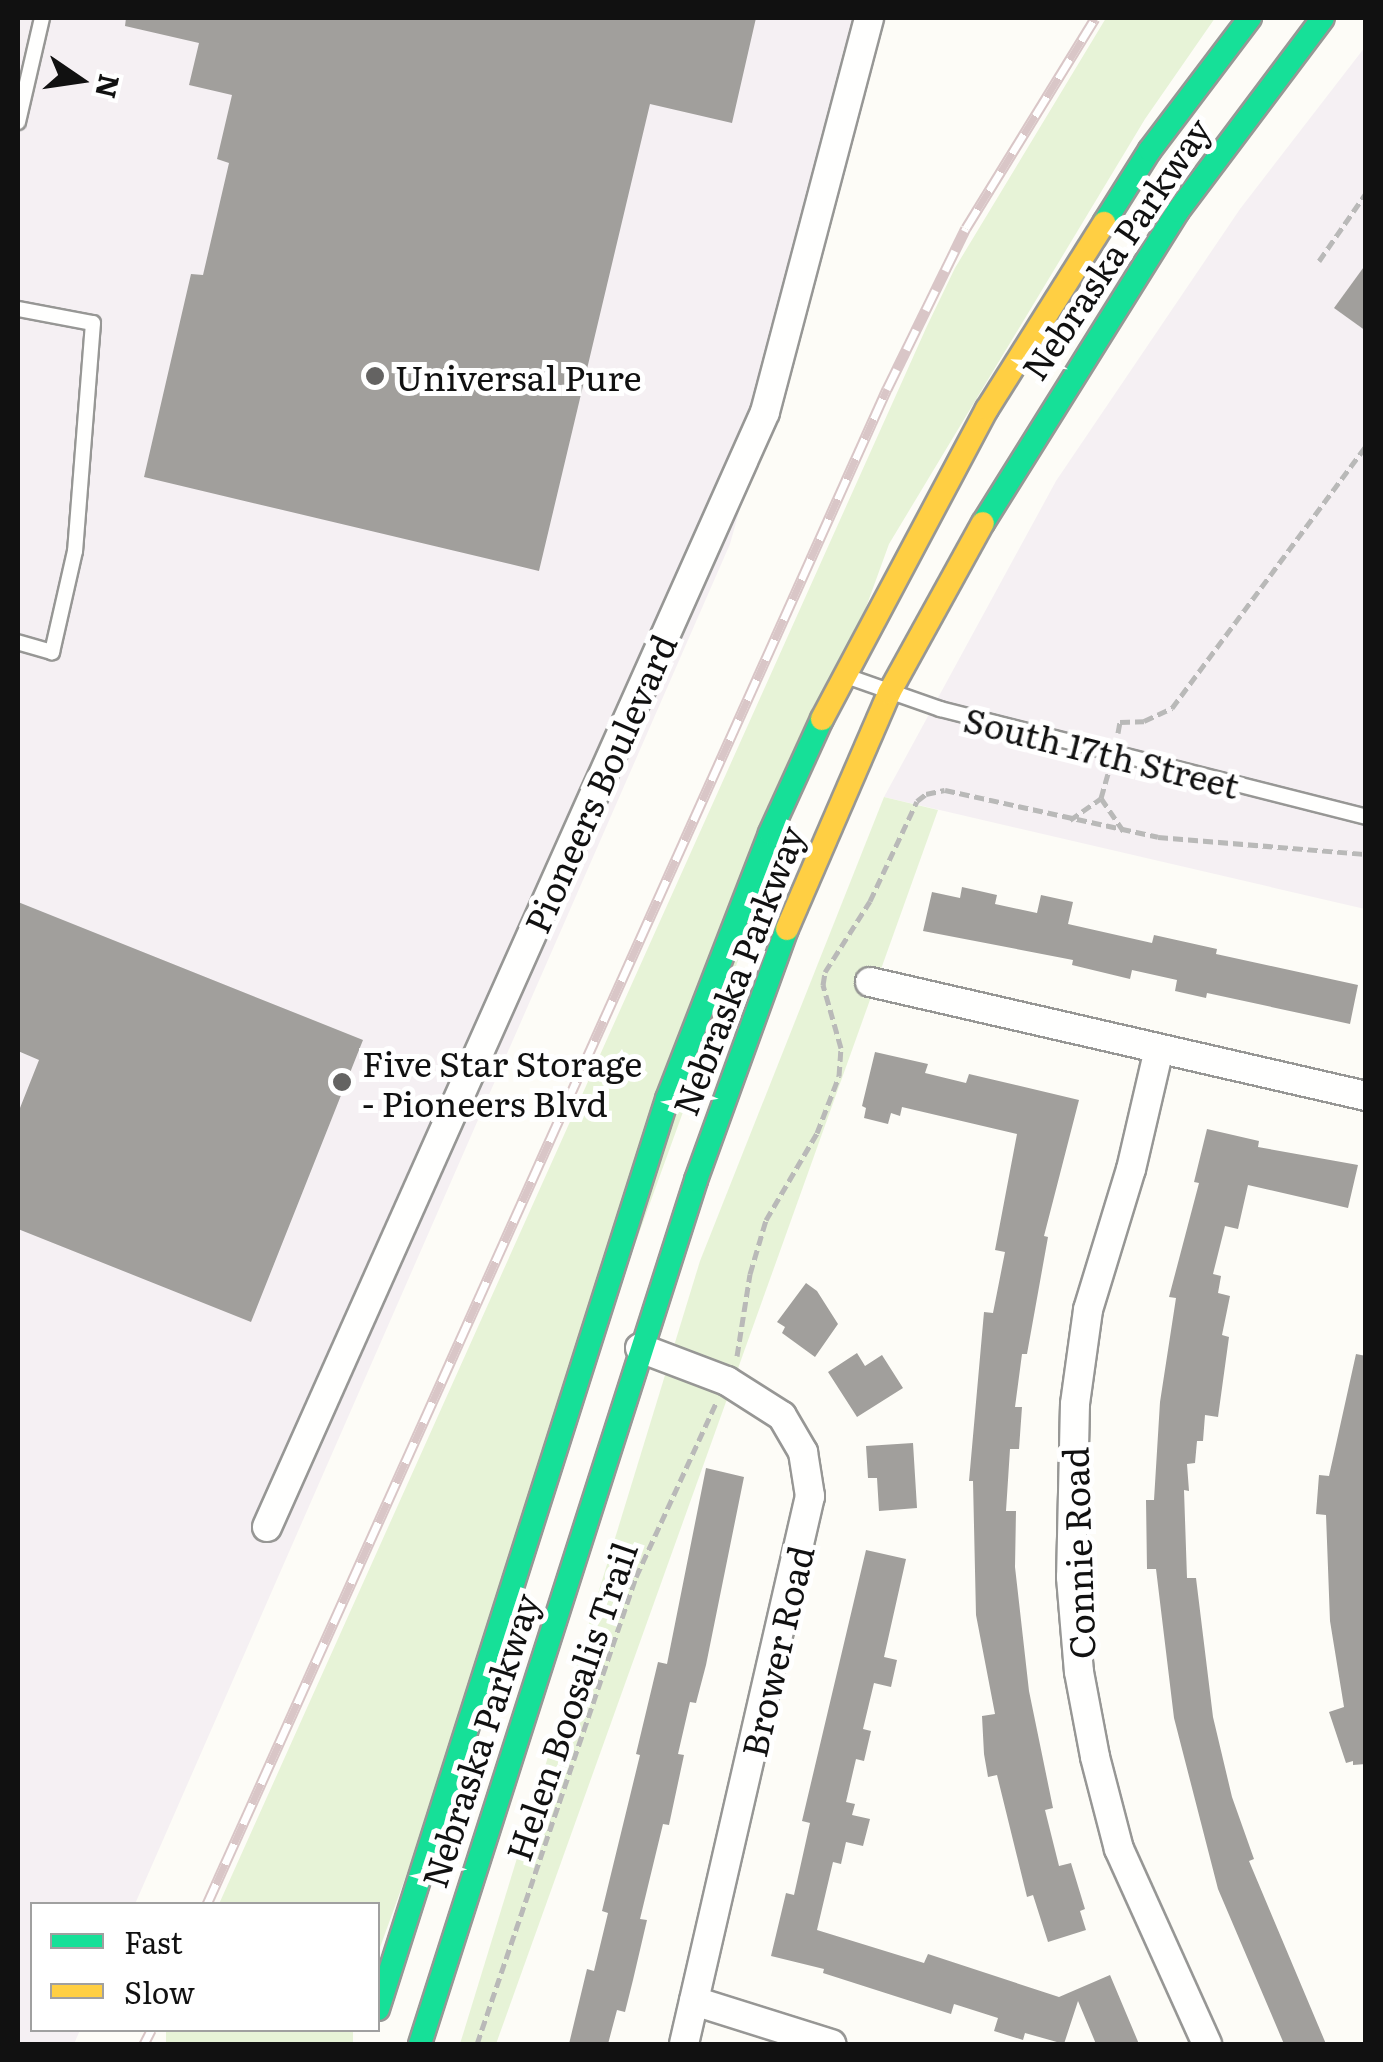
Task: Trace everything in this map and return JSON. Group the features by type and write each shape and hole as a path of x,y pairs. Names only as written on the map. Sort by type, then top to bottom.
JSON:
{"main road":[{"name":"Nebraska Parkway","path":"380,2004 667,1099 750,882 842,675 916,534 1052,300 1150,150 1250,18"},
{"name":"Nebraska Parkway","path":"420,2044 640,1348 767,979 889,693 1014,467 1093,337 1178,211 1324,18"}],"street":[{"name":"Pioneers Boulevard","path":"267,1527 765,412 869,18"},
{"path":"870,982 1366,1096"},
{"name":"Connie Road","path":"1159,1048 1130,1169 1088,1310 1075,1404 1069,1490 1071,1577 1088,1723 1119,1849 1206,2044"},
{"name":"Brower Road","path":"640,1348 727,1382 764,1402 794,1432 803,1452 810,1496 684,2044"},
{"path":"694,2000 831,2044"}],"lane":[{"path":"18,122 23,75 42,18"},
{"path":"18,309 93,323 76,551 52,652 18,642"},
{"name":"South 17th Street","path":"842,675 889,693 1366,818"}],"path":[{"path":"1319,261 1366,193"},
{"path":"1069,820 1100,798 1120,722 1144,721 1172,708 1366,446"},
{"path":"1100,798 1124,832"},
{"name":"Helen Boosalis Trail","path":"477,2044 636,1577 675,1485 727,1382"}],"shaded area":[{"path":"18,18 869,18 730,544 136,1902 30,1902 30,2032 79,2032 74,2044 18,2044"},
{"path":"1365,47 1365,909 884,797 1056,481 1240,209"}],"green space":[{"path":"1106,18 1215,18 1145,119 889,544 380,1947 380,1902 220,1902 927,326 955,268"},
{"path":"884,797 938,810 496,2044 460,2044 700,1261"},
{"path":"166,2032 353,2032 353,2044 166,2044"}],"building":[{"name":"Universal Pure","path":"126,18 756,18 732,123 650,104 539,571 144,477 191,274 203,275 229,163 217,159 232,95 189,85 199,43 125,26"},
{"path":"1366,264 1366,331 1334,308"},
{"path":"962,887 997,895 995,904 1037,913 1041,895 1073,902 1068,924 1152,943 1154,935 1217,949 1216,954 1358,985 1350,1024 1207,993 1206,998 1175,991 1177,980 1132,970 1130,979 1072,965 1073,960 923,931 932,892 960,898"},
{"path":"18,902 363,1040 251,1322 18,1229 18,1113 39,1060 18,1051"},
{"path":"875,1052 928,1064 925,1073 966,1083 969,1074 1079,1100 1044,1236 1048,1237 1027,1354 1022,1354 1015,1407 1022,1407 1019,1449 1010,1449 1006,1511 1016,1511 1015,1567 1029,1691 1053,1808 1045,1810 1059,1866 1071,1863 1085,1909 1080,1911 1086,1930 1048,1942 1033,1895 1027,1897 997,1775 988,1777 984,1754 982,1716 995,1714 976,1615 973,1481 969,1481 984,1312 993,1313 1005,1252 995,1250 1017,1134 902,1107 900,1116 891,1113 888,1124 864,1118 866,1108 862,1106"},
{"path":"1207,1129 1259,1141 1258,1147 1358,1165 1348,1208 1248,1185 1238,1229 1225,1226 1213,1274 1221,1276 1218,1293 1230,1296 1222,1335 1229,1337 1218,1417 1205,1415 1203,1441 1197,1441 1195,1463 1187,1464 1189,1491 1184,1490 1187,1578 1196,1578 1213,1717 1232,1797 1254,1859 1249,1861 1326,2044 1284,2044 1218,1889 1174,1718 1156,1569 1147,1569 1146,1500 1154,1500 1160,1402 1176,1298 1169,1297 1199,1183 1194,1182"},
{"path":"806,1283 817,1291 838,1324 815,1357 782,1333 785,1327 777,1322"},
{"path":"857,1353 865,1366 882,1355 903,1388 857,1417 828,1372"},
{"path":"1356,1354 1366,1356 1366,1764 1353,1765 1353,1761 1346,1763 1329,1712 1344,1707 1330,1621 1326,1515 1316,1514 1319,1475 1329,1476"},
{"path":"913,1443 917,1508 879,1511 877,1478 868,1478 866,1446"},
{"path":"706,1468 744,1477 706,1665 696,1703 690,1702 678,1754 684,1755 669,1825 663,1824 640,1919 647,1920 633,1980 625,2012 617,2010 608,2044 569,2044 587,1969 594,1971 608,1913 602,1911 640,1755 636,1754 658,1662 667,1664"},
{"path":"866,1550 906,1559 884,1657 897,1660 891,1687 874,1683 863,1729 871,1731 864,1761 856,1759 846,1802 855,1804 852,1815 870,1819 863,1846 846,1842 841,1864 833,1862 817,1930 924,1963 928,1954 1059,1997 1110,1975 1139,2044 1096,2044 1078,2001 1064,2044 1025,2033 1023,2040 994,2031 998,2018 954,2004 951,2014 823,1973 824,1969 771,1956 786,1893 794,1895 810,1823 802,1821"}],"railway":[{"path":"208,1902 887,389 966,228 1095,18"},
{"path":"144,2044 150,2032"}],"traffic: fast":[{"path":"1104,223 1150,150 1250,18"},
{"path":"983,523 1178,211 1323,18"},
{"path":"380,2003 667,1099 770,833 822,719"},
{"path":"420,2044 696,1180 787,929"}],"traffic: slow":[{"path":"822,719 987,409 1104,223"},
{"path":"787,929 889,693 983,523"}],"place":[{"name":"Universal Pure","path":"375,376"},
{"name":"Five Star Storage - Pioneers Blvd","path":"342,1082"}]}
